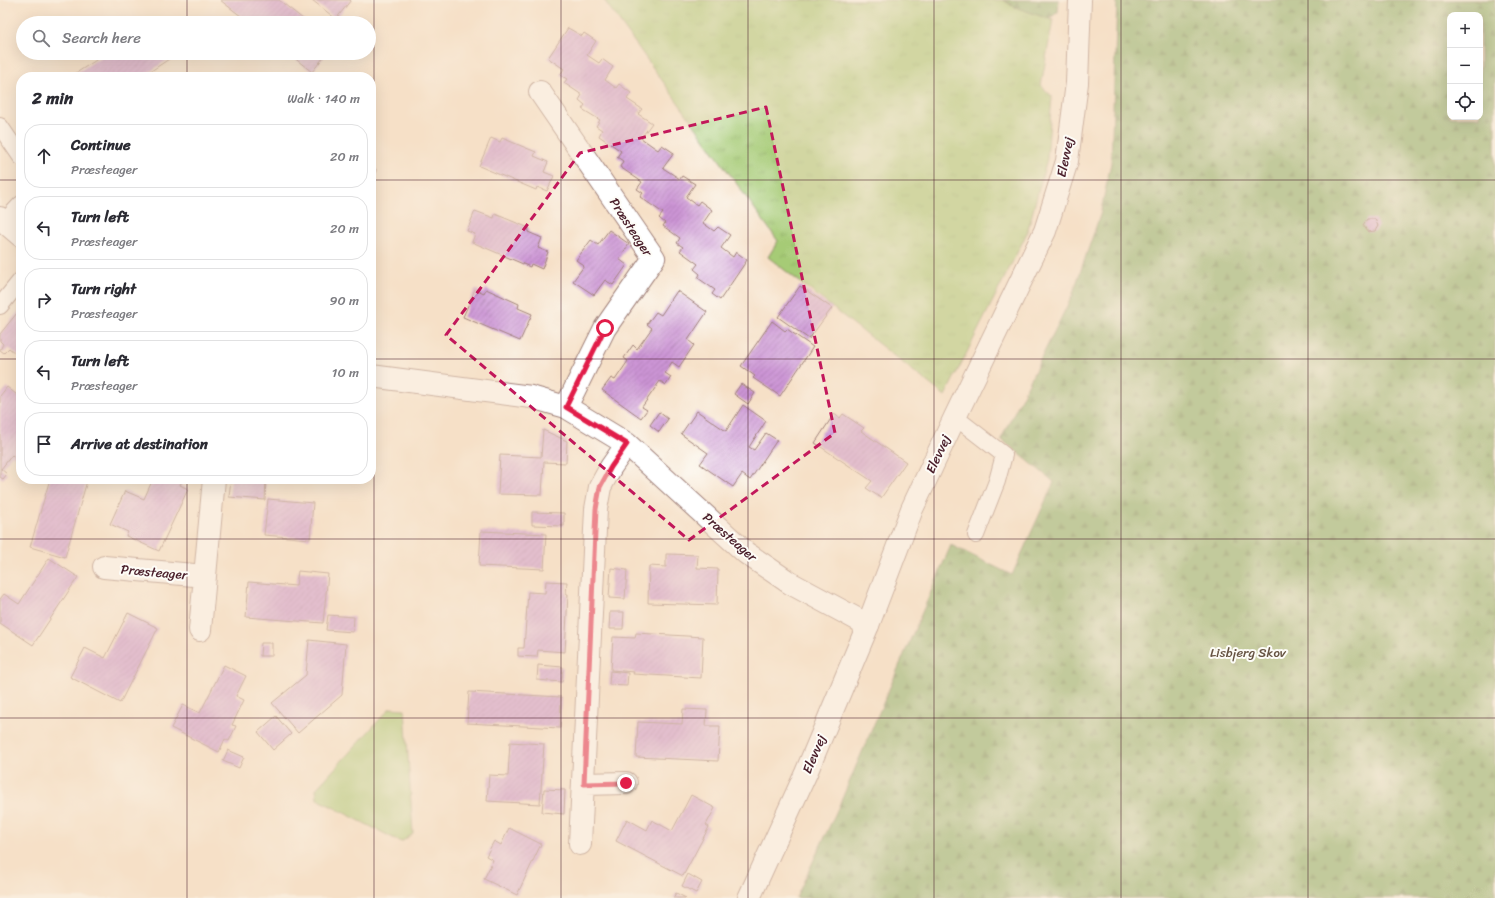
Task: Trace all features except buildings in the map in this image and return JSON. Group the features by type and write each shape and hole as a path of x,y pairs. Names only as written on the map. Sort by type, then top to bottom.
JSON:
{"street":[{"name":"Elevvej","path":"749,898 806,773 868,625 912,510 954,417 1045,231 1065,168 1078,83 1080,0"},
{"name":"Præsteager","path":"540,92 654,258 605,328 566,407"},
{"path":"2,220 16,232"},
{"name":"Præsteager","path":"376,377 531,397 566,407 627,444 746,553 790,583 868,625"},
{"path":"580,844 596,509 600,487 611,467 627,444"},
{"name":"Præsteager","path":"200,630 214,484"},
{"name":"Præsteager","path":"104,567 205,576"},
{"path":"584,784 626,783"}],"lane":[{"path":"0,126 16,150"},
{"path":"2,220 16,208"},
{"path":"0,306 16,286"},
{"path":"954,417 1004,455 997,481 976,535"}],"highlighted area":[{"path":"766,107 835,433 689,540 446,335 580,153"}],"green space":[{"path":"604,0 1003,0 1015,7 1053,20 1041,86 1052,96 1047,159 1027,233 945,396 768,257 778,241"},
{"path":"1003,0 1059,0 1058,12 1049,19 1015,7"},
{"name":"Lisbjerg Skov","path":"1117,0 1495,0 1495,898 796,898 838,808 951,545 1012,575 1054,482 1001,439 1072,296 1100,215 1111,163"},
{"path":"390,708 405,709 413,834 401,842 317,799 316,789"}],"route":[{"path":"605,328 566,407 627,444 611,467 600,487 596,509 584,784 626,783"}]}
